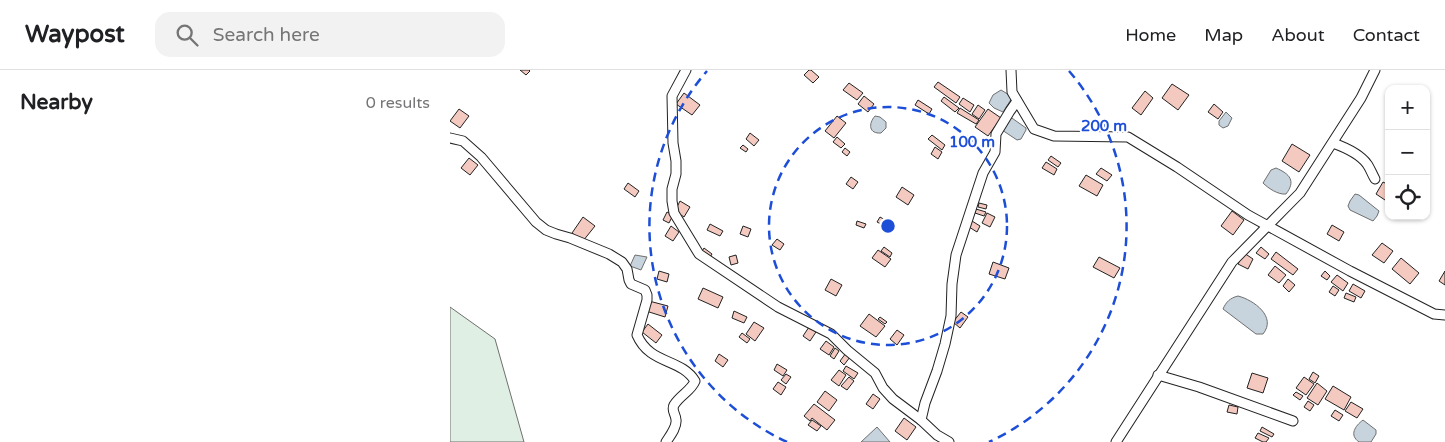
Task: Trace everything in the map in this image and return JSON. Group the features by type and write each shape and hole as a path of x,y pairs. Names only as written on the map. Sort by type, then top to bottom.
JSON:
{"street":[{"path":"686,70 672,96 673,143 676,161 672,201 674,214 699,254 778,307 830,334 875,373 883,388 893,399 921,420 936,435 949,442"},
{"path":"1011,70 1012,92 1034,129 1054,136 1128,137 1177,167 1248,215 1350,271 1434,314 1445,315"},
{"path":"1116,442 1232,262 1300,193 1361,98 1375,70"},
{"path":"921,420 925,402 945,344 950,316 956,255 983,172 995,152 996,134 1017,100"},
{"path":"450,138 463,141 481,157 536,222 556,234 609,254 622,262 627,269 629,280 632,284 645,290 647,300 637,335 640,342 645,349 656,357 686,370 695,381 693,386 674,406 675,427 666,442"},
{"path":"1333,143 1344,147 1362,159 1375,179"},
{"path":"1158,375 1199,387 1293,421"}],"green space":[{"path":"450,307 495,339 524,442 450,442"}],"shaded area":[{"path":"1001,90 1012,98 1003,112 994,108 989,103 993,95"},
{"path":"1226,112 1232,118 1228,126 1223,128 1219,125 1219,121"},
{"path":"875,116 880,117 886,122 886,128 881,133 874,132 871,128 871,122"},
{"path":"1009,116 1026,128 1021,139 1017,140 1002,130"},
{"path":"1276,168 1290,178 1291,185 1286,194 1270,189 1263,183 1271,170"},
{"path":"1355,194 1379,211 1373,221 1350,210 1348,206"},
{"path":"635,255 647,257 641,270 630,266"},
{"path":"1238,296 1251,301 1262,310 1267,321 1267,328 1263,334 1256,334 1223,309 1225,304"},
{"path":"1363,420 1376,430 1376,434 1371,442 1359,442 1354,436 1354,431"},
{"path":"877,427 890,442 861,442"}],"building":[{"path":"520,70 529,70 530,71 526,75"},
{"path":"809,70 819,77 813,83 804,75"},
{"path":"938,82 960,97 956,103 934,87"},
{"path":"849,83 863,93 857,100 843,90"},
{"path":"1172,84 1189,95 1178,110 1162,98"},
{"path":"1145,91 1153,98 1141,115 1132,108"},
{"path":"684,93 700,105 692,115 676,104"},
{"path":"864,96 874,104 868,112 858,104"},
{"path":"944,97 959,108 955,112 941,101"},
{"path":"963,98 974,105 970,112 959,104"},
{"path":"918,100 932,109 929,114 915,105"},
{"path":"1214,104 1223,112 1218,119 1208,112"},
{"path":"978,105 985,110 979,119 972,114"},
{"path":"960,108 979,120 976,124 957,113"},
{"path":"459,109 469,116 460,128 450,121"},
{"path":"988,109 1001,118 988,136 975,127"},
{"path":"837,116 846,123 834,138 825,131"},
{"path":"750,133 759,140 754,146 746,139"},
{"path":"932,135 945,145 942,150 928,139"},
{"path":"837,137 845,144 841,148 833,142"},
{"path":"1292,144 1310,155 1299,172 1282,161"},
{"path":"743,145 748,149 746,152 740,148"},
{"path":"935,147 942,152 938,159 931,154"},
{"path":"845,148 850,152 847,156 842,152"},
{"path":"1051,156 1061,163 1058,167 1048,160"},
{"path":"469,158 478,165 470,175 461,168"},
{"path":"1046,162 1057,169 1054,175 1042,168"},
{"path":"1101,168 1112,175 1107,181 1096,174"},
{"path":"1086,175 1103,185 1097,196 1079,186"},
{"path":"851,177 858,182 853,189 846,184"},
{"path":"1383,182 1385,183 1385,200 1376,194"},
{"path":"628,183 639,191 635,197 624,189"},
{"path":"902,187 914,195 908,205 896,197"},
{"path":"680,201 690,207 684,217 675,211"},
{"path":"979,203 987,205 986,209 978,207"},
{"path":"976,209 986,212 984,216 975,213"},
{"path":"1232,211 1244,220 1233,235 1221,226"},
{"path":"667,212 673,215 669,223 663,220"},
{"path":"987,213 995,217 990,227 982,223"},
{"path":"583,217 595,226 583,241 572,233"},
{"path":"880,217 887,221 885,226 877,222"},
{"path":"857,221 866,224 864,228 856,225"},
{"path":"972,221 980,226 977,232 969,227"},
{"path":"710,224 723,231 720,236 707,230"},
{"path":"1332,225 1344,232 1339,241 1327,234"},
{"path":"671,226 679,232 673,241 665,236"},
{"path":"743,226 751,229 748,237 740,234"},
{"path":"777,239 784,244 780,250 772,245"},
{"path":"1382,243 1393,251 1384,263 1372,255"},
{"path":"884,247 892,253 890,257 881,251"},
{"path":"1261,247 1269,254 1265,259 1256,253"},
{"path":"704,248 712,254 709,259 701,253"},
{"path":"878,250 891,259 885,267 872,258"},
{"path":"1276,252 1298,269 1293,275 1271,259"},
{"path":"1244,253 1253,259 1248,269 1238,264"},
{"path":"736,255 738,263 731,265 729,257"},
{"path":"1099,257 1120,268 1114,278 1093,267"},
{"path":"1401,258 1419,273 1410,284 1392,269"},
{"path":"993,262 1009,268 1005,279 989,274"},
{"path":"1275,266 1286,275 1279,283 1268,275"},
{"path":"659,271 669,274 667,282 657,279"},
{"path":"1325,271 1330,276 1327,280 1321,276"},
{"path":"1445,271 1445,285 1439,281"},
{"path":"1337,275 1348,283 1343,291 1331,282"},
{"path":"831,279 842,285 836,296 825,290"},
{"path":"1288,279 1295,285 1289,292 1283,286"},
{"path":"1353,284 1365,291 1361,298 1349,291"},
{"path":"1333,286 1339,290 1335,296 1329,292"},
{"path":"703,288 723,297 718,308 698,299"},
{"path":"1346,293 1356,297 1354,302 1344,298"},
{"path":"649,301 668,306 665,317 646,311"},
{"path":"734,311 747,317 744,323 732,318"},
{"path":"961,312 968,317 960,328 953,322"},
{"path":"869,314 885,326 876,337 860,326"},
{"path":"880,317 887,322 885,324 878,319"},
{"path":"754,322 764,328 755,341 746,334"},
{"path":"648,324 662,335 656,343 642,332"},
{"path":"809,327 816,332 810,341 803,336"},
{"path":"897,330 904,335 897,345 890,339"},
{"path":"742,333 750,339 747,343 739,337"},
{"path":"826,341 834,347 829,355 820,349"},
{"path":"835,348 839,351 834,359 830,356"},
{"path":"846,353 850,357 844,365 840,361"},
{"path":"719,354 728,360 723,367 715,361"},
{"path":"777,364 787,370 783,376 774,370"},
{"path":"846,366 858,373 854,379 843,371"},
{"path":"839,370 846,375 839,386 831,380"},
{"path":"1313,372 1319,376 1315,383 1309,379"},
{"path":"1252,373 1268,378 1263,393 1247,388"},
{"path":"786,374 791,377 786,384 781,380"},
{"path":"849,377 854,381 847,390 841,386"},
{"path":"1304,377 1314,384 1306,395 1296,388"},
{"path":"778,382 786,387 781,395 773,389"},
{"path":"1317,383 1327,391 1318,405 1307,398"},
{"path":"1333,386 1351,397 1344,410 1325,399"},
{"path":"825,391 837,400 829,411 817,402"},
{"path":"1296,392 1303,396 1300,400 1293,395"},
{"path":"873,394 880,399 873,409 866,404"},
{"path":"1308,401 1314,405 1310,411 1304,407"},
{"path":"1351,402 1363,409 1357,418 1345,411"},
{"path":"814,404 835,420 827,430 812,418 810,421 804,416"},
{"path":"1229,405 1238,407 1237,414 1227,412"},
{"path":"1335,410 1343,415 1339,421 1331,416"},
{"path":"904,418 916,427 907,440 895,431"},
{"path":"812,420 821,426 817,431 808,425"},
{"path":"1262,427 1274,434 1272,437 1260,431"},
{"path":"1258,433 1269,438 1266,442 1263,442 1255,438"}]}
